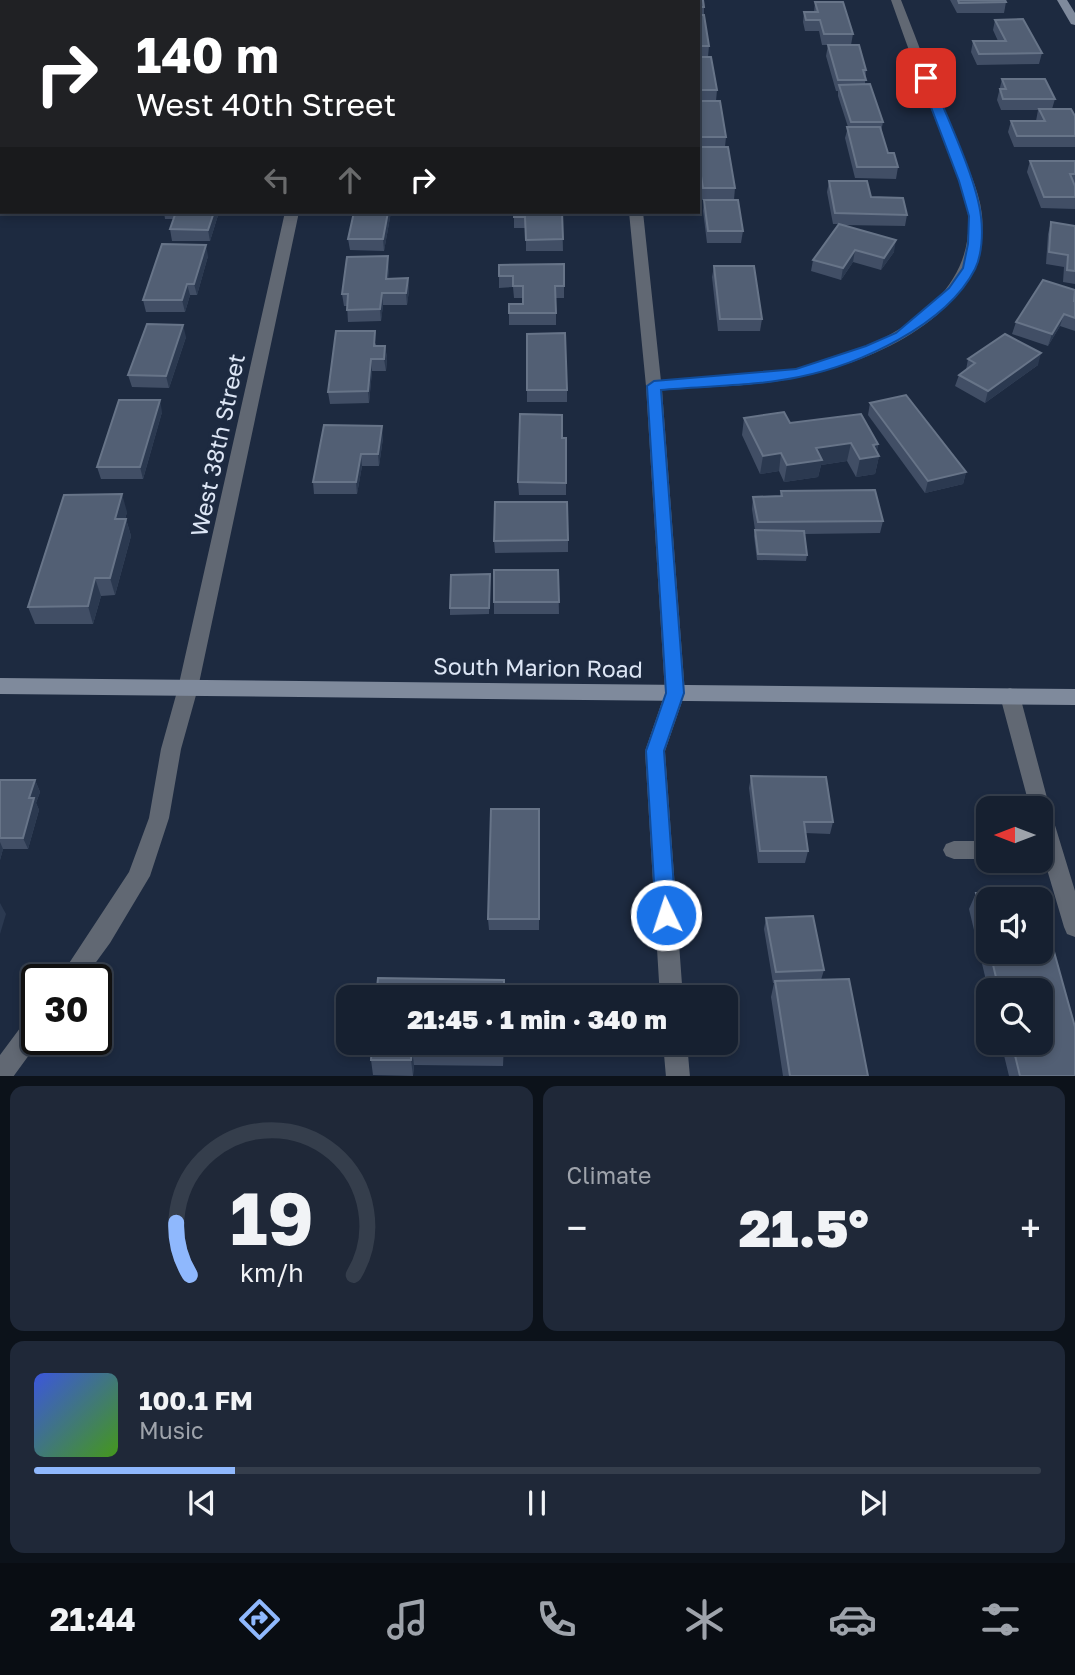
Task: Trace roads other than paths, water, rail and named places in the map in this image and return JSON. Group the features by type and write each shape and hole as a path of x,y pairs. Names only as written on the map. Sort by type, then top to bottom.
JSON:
{"main road":[{"path":"1062,0 1075,22"},
{"name":"South Marion Road","path":"0,686 1075,697"}],"street":[{"path":"654,386 797,373 871,349 900,336 927,315 954,291 969,268 975,244 975,216 965,181 896,0"},
{"name":"West 38th Street","path":"81,964 102,936 139,876 159,818 171,750 188,688 292,214"},
{"path":"636,214 654,386 675,693 655,751 671,985"},
{"path":"1010,696 1037,796"},
{"path":"954,850 976,850"},
{"path":"1054,870 1075,928"},
{"path":"0,1075 21,1046"},
{"path":"676,1055 678,1076"}]}
